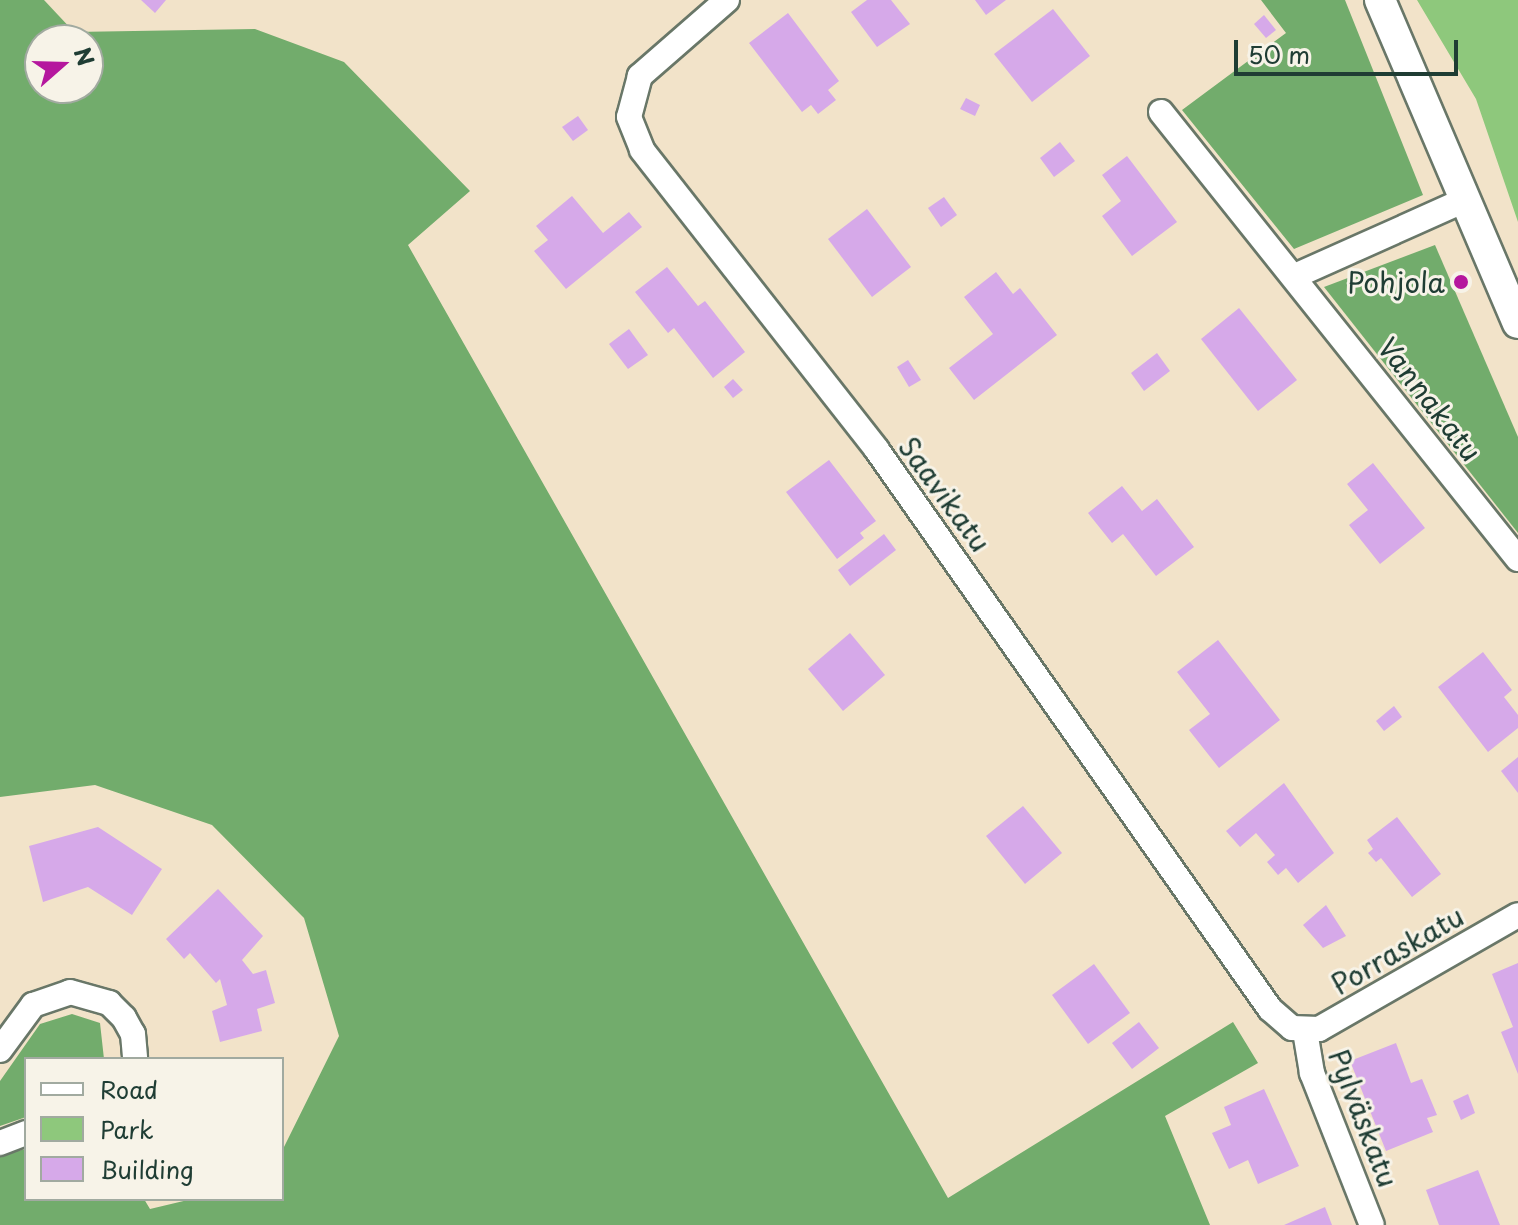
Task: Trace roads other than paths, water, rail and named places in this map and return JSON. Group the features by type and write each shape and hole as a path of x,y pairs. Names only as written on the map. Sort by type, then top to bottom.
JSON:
{"street":[{"name":"Saavikatu","path":"727,0 640,76 629,117 642,150 869,440 1270,1009 1292,1028 1305,1031"},
{"path":"1380,0 1518,323"},
{"name":"Vannakatu","path":"1161,112 1518,559"},
{"path":"1295,276 1465,200"},
{"name":"Porraskatu","path":"1305,1031 1330,1023 1518,915"},
{"path":"0,1050 33,1005 70,992 109,1003 124,1018 133,1034 135,1057"},
{"name":"Pylväskatu","path":"1305,1031 1312,1073 1372,1225"},
{"path":"0,1143 24,1134"}],"place":[{"name":"Pohjola","path":"1461,282"}]}
